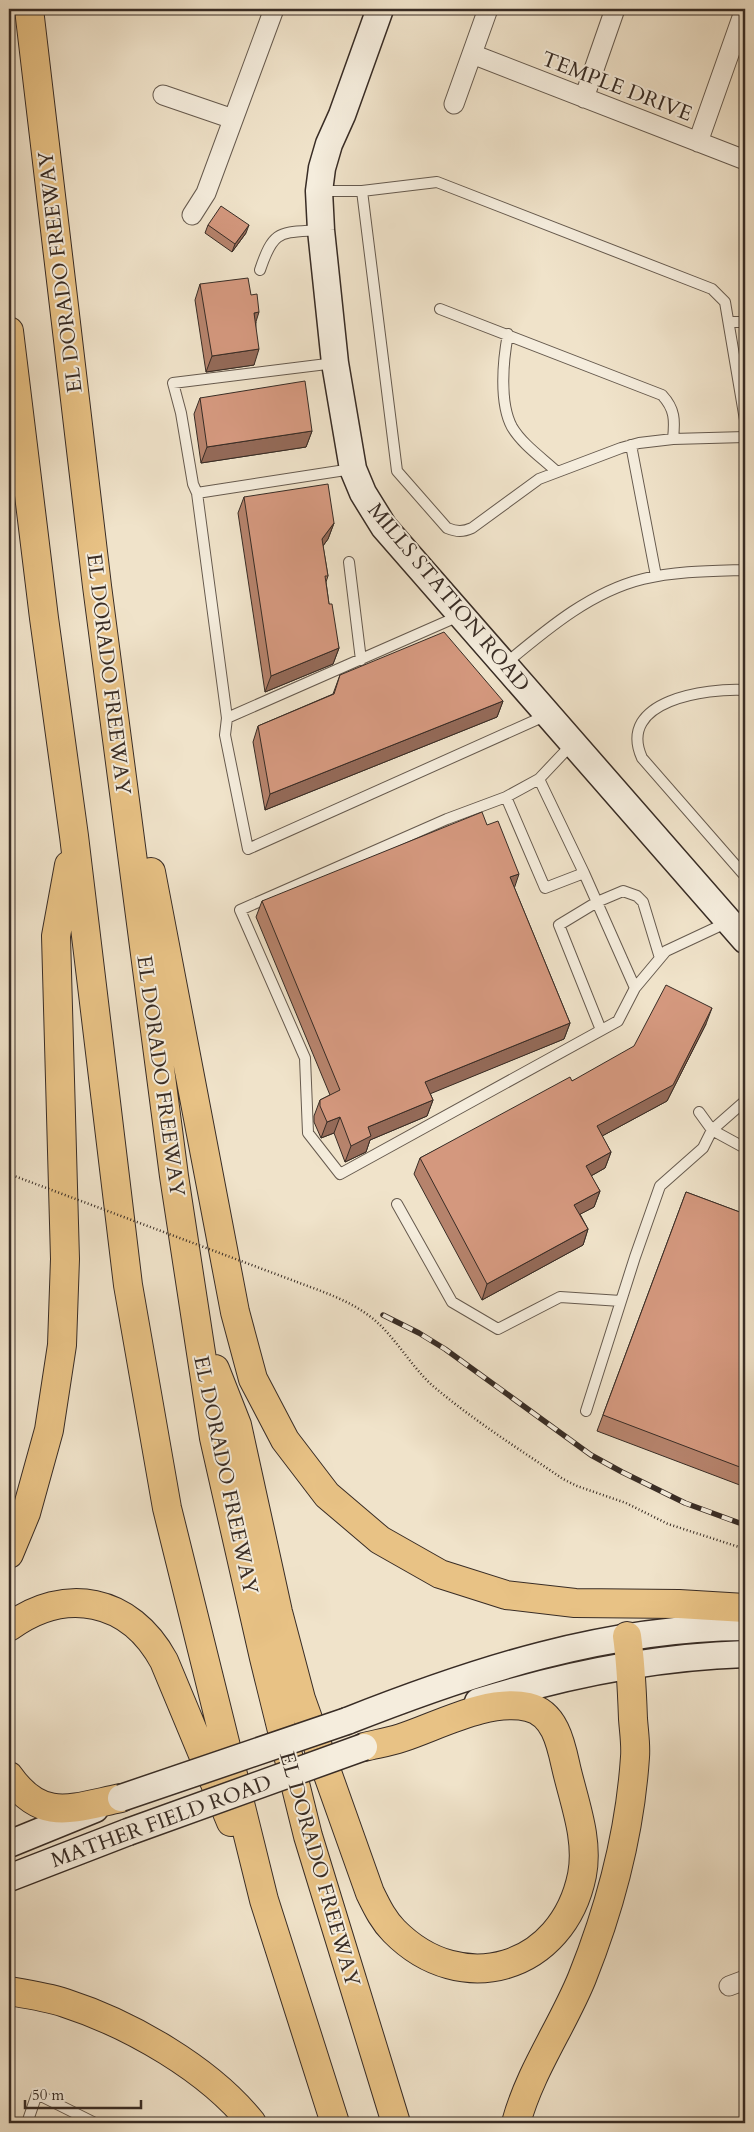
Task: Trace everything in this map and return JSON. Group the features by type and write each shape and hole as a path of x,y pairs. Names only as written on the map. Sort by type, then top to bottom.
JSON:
{"highway":[{"name":"EL DORADO FREEWAY","path":"29,9 97,586 172,1166 214,1438 264,1658 308,1836 396,2123"},
{"path":"9,331 44,618 74,836 128,1285 166,1508 264,1900 335,2123"},
{"path":"97,586 235,1312 253,1379 285,1440 327,1495 357,1521 380,1540 440,1574 506,1595 575,1603 679,1604 745,1608"},
{"path":"9,1554 26,1513 48,1430 62,1345 65,1259 56,936 74,836"},
{"path":"195,1318 237,1425 278,1612 301,1699 370,1893 381,1914 394,1931 414,1947 434,1958 456,1966 476,1970 498,1968 522,1960 542,1945 564,1920 575,1898 582,1875 584,1858 581,1826 561,1746 552,1724 542,1713 529,1707 514,1705 491,1708 400,1739 364,1747"},
{"path":"9,1627 27,1614 41,1608 62,1603 77,1603 113,1610 143,1631 157,1648 164,1661 264,1900"},
{"path":"516,2123 547,2047 581,1980 608,1908 626,1833 635,1756 631,1666 627,1636"},
{"path":"9,1776 24,1795 38,1805 63,1810 121,1798"},
{"path":"9,1991 64,2002 130,2029 190,2066 244,2113 252,2123"}],"main road":[{"name":"MILLS STATION ROAD","path":"380,9 342,115 329,144 322,168 319,191 321,230 336,363 353,469 363,493 384,527 737,931"},
{"name":"MATHER FIELD ROAD","path":"9,1844 121,1798 347,1721 427,1690 523,1660 627,1636 698,1627 745,1627"},
{"name":"MATHER FIELD ROAD","path":"9,1878 128,1832 364,1747 442,1713 528,1686 696,1655 745,1654"}],"street":[{"path":"192,215 206,193 274,9"},
{"path":"454,104 488,9"},
{"path":"584,98 615,9"},
{"path":"698,142 741,34 745,9"},
{"name":"TEMPLE DRIVE","path":"472,54 745,160"},
{"path":"163,95 233,119"}],"lane":[{"path":"319,191 362,191 437,182 712,289 725,302 745,420"},
{"path":"362,191 397,471 447,528 464,532 539,479 556,471 631,445 673,438 745,437"},
{"path":"260,270 268,247 282,233 321,230"},
{"path":"440,309 662,395 674,412 673,438"},
{"path":"729,322 745,322"},
{"path":"508,334 503,376 508,417 518,435 556,471"},
{"path":"336,363 173,383 181,413 193,484 197,493 226,718 225,735 248,849 548,714"},
{"path":"631,445 656,576"},
{"path":"197,493 353,469"},
{"path":"349,562 362,660"},
{"path":"505,664 556,623 581,606 617,588 656,576 703,571 745,570"},
{"path":"226,718 461,615"},
{"path":"745,690 726,689 710,691 672,700 652,711 644,718 637,738 638,749 642,758 745,876"},
{"path":"573,743 539,779 506,797 447,819 240,910 305,1058 308,1133 340,1174 618,1021 635,988 666,952 737,931"},
{"path":"539,779 584,873 635,988"},
{"path":"506,797 545,888 584,873"},
{"path":"601,1030 559,925 597,902 622,891 637,896 643,902 660,958"},
{"path":"586,1410 660,1186 703,1148 712,1130 745,1101"},
{"path":"699,1112 712,1130 745,1148"},
{"path":"397,1204 452,1302 498,1329 560,1297 621,1301"},
{"path":"27,2123 37,2094 95,2123"}],"path":[{"path":"9,1174 342,1299 381,1325 417,1371 435,1387 481,1423 563,1478 577,1486 626,1503 668,1524 745,1549"}],"building":[{"path":"221,206 249,225 235,244 208,225"},
{"path":"248,278 251,295 257,294 259,312 254,313 259,349 212,356 200,284"},
{"path":"305,381 312,431 207,447 200,398"},
{"path":"328,484 334,523 322,539 328,576 325,576 329,604 332,604 339,648 271,676 244,497"},
{"path":"444,632 503,701 270,794 258,726 334,694 340,675"},
{"path":"482,812 487,825 498,821 519,874 510,877 570,1023 425,1082 433,1100 368,1127 371,1136 351,1146 340,1117 327,1122 320,1106 320,1100 340,1090 262,901"},
{"path":"666,985 712,1008 673,1085 597,1126 611,1152 586,1166 600,1191 574,1205 588,1229 487,1284 420,1158 570,1077 572,1081 634,1046"},
{"path":"686,1192 745,1214 745,1469 603,1415"}],"railway":[{"path":"383,1315 419,1333 445,1349 591,1455 685,1503 745,1525"}]}
